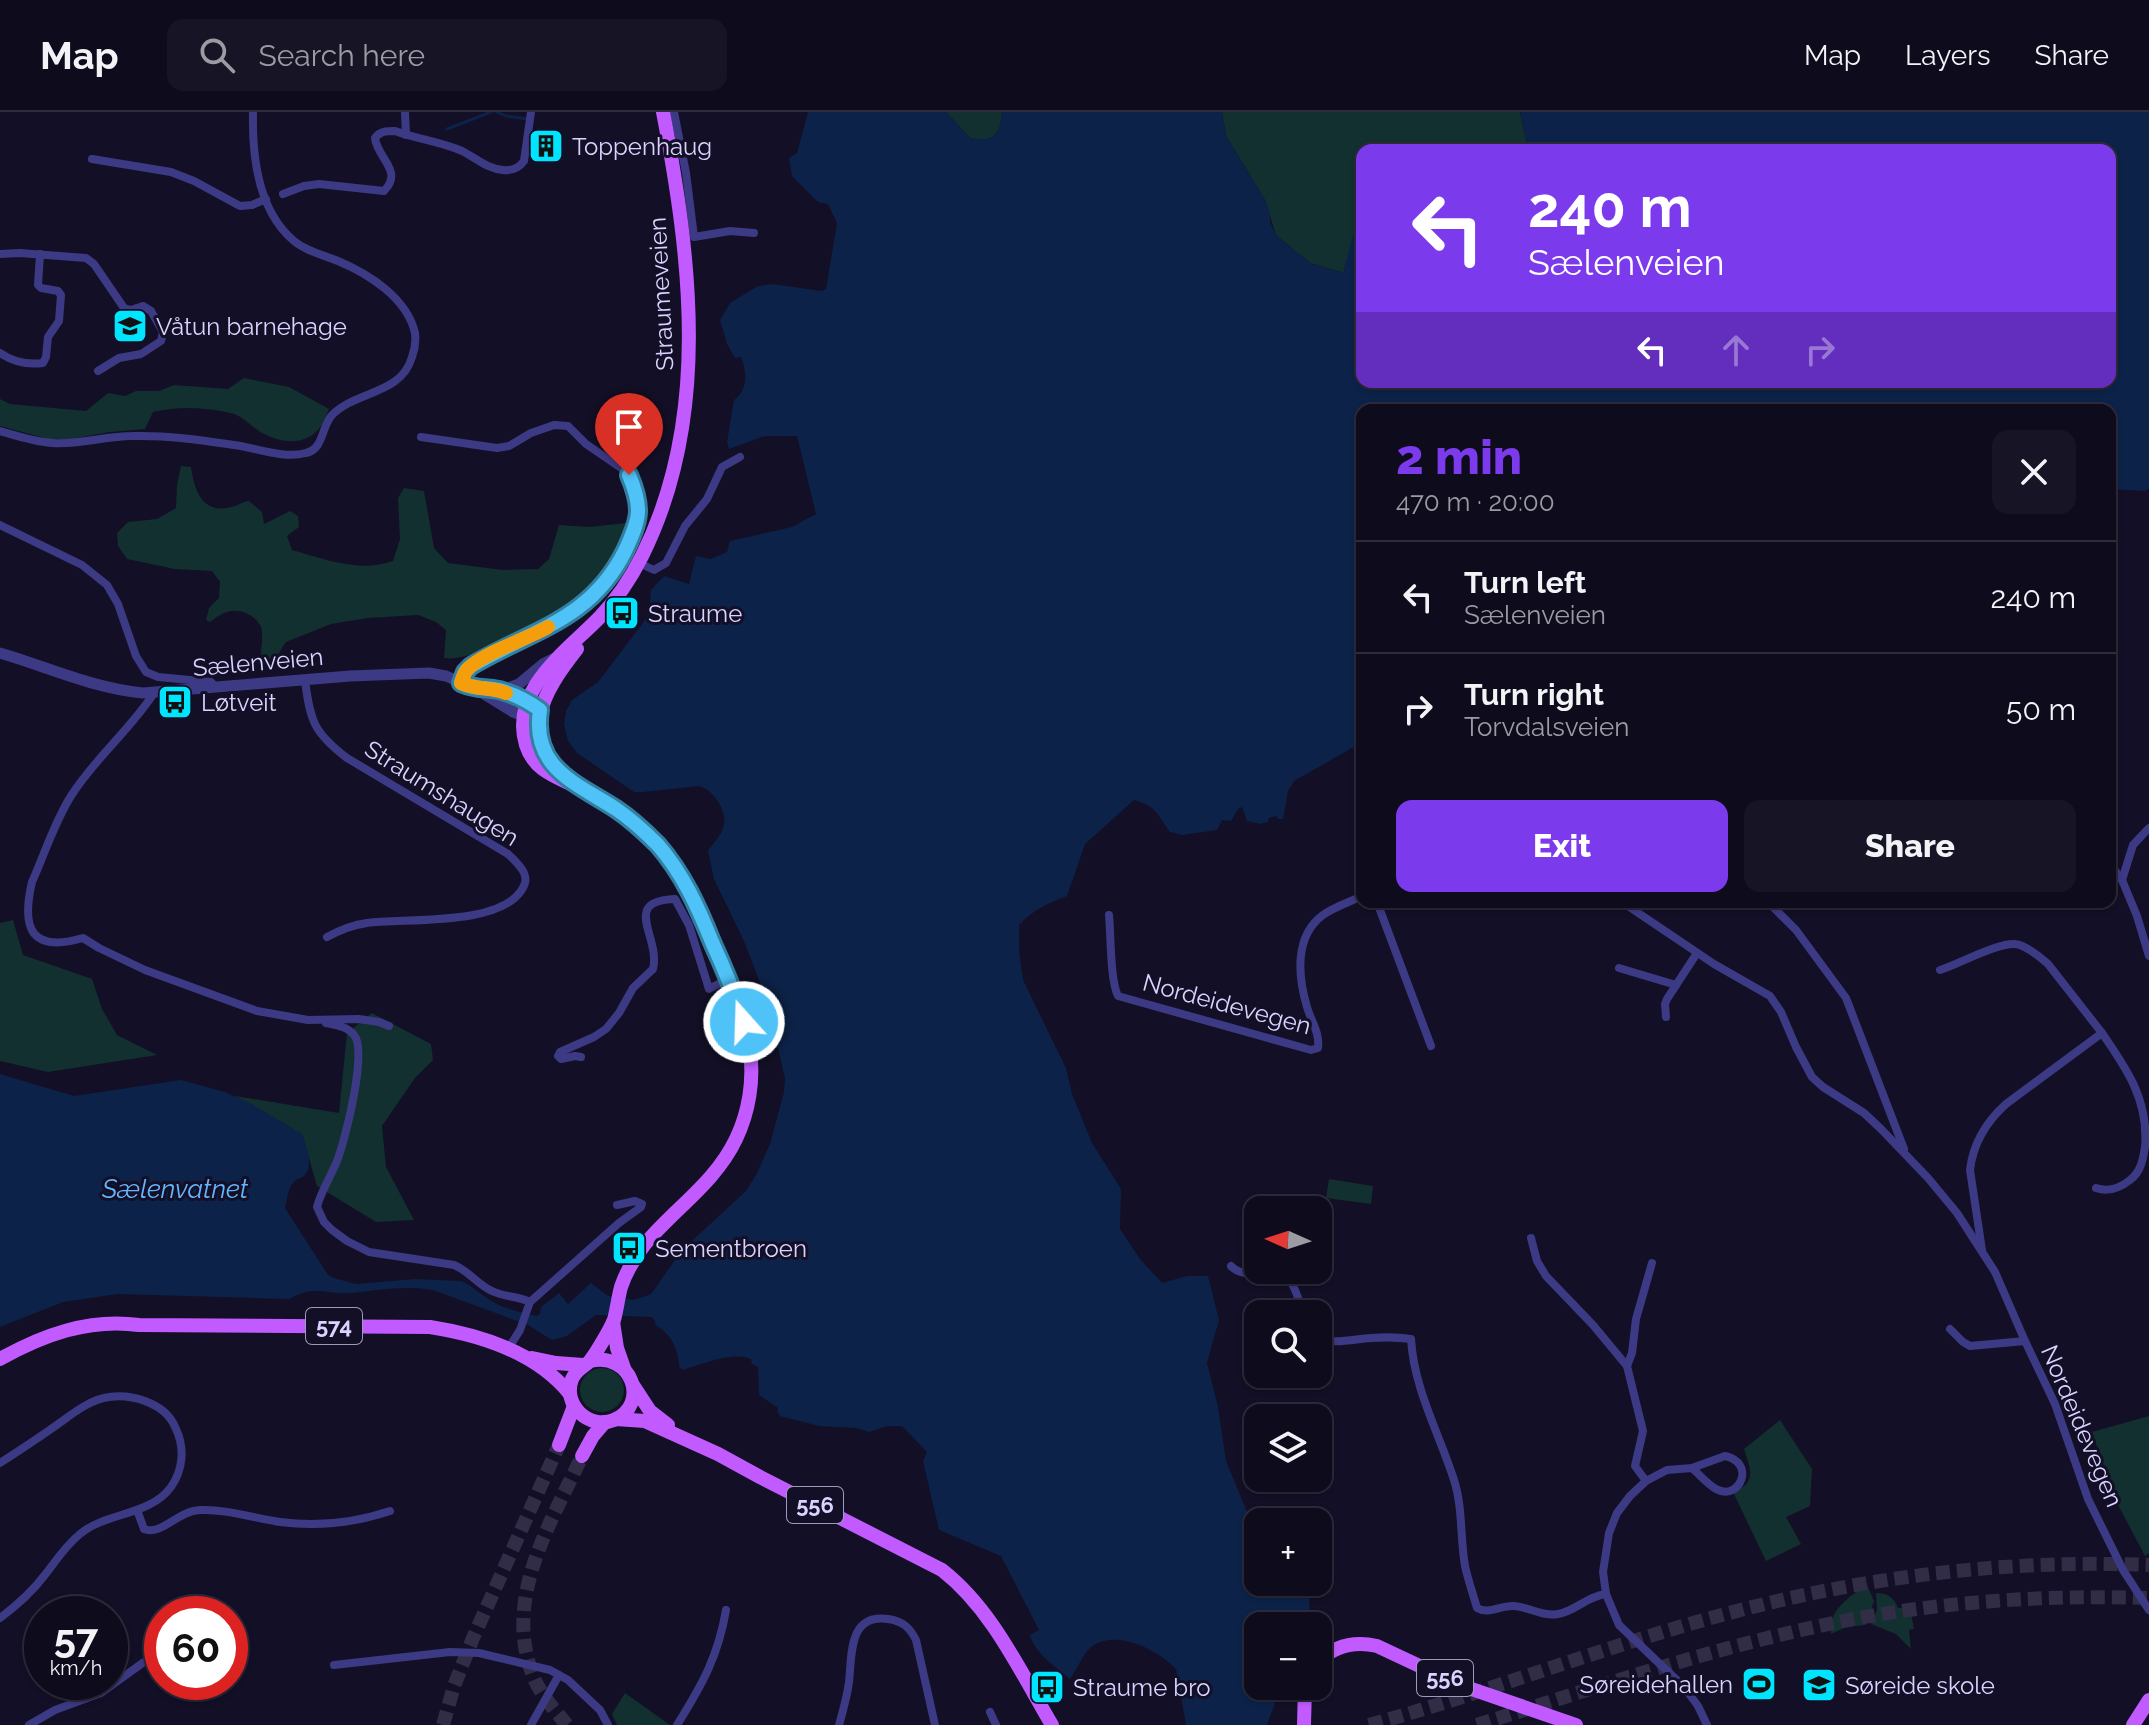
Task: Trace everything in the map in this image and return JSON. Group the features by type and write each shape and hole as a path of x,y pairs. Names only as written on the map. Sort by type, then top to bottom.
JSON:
{"main road":[{"name":"Straumeveien","path":"531,709 543,700 551,684 639,563 661,514 674,474 688,377 688,297 676,180 663,112"},
{"name":"Straumeveien","path":"531,709 544,672 598,619"},
{"name":"556","path":"531,709 544,751 560,773 635,823 673,864 690,890 728,979 744,1022 750,1050 751,1082 738,1136 721,1166 636,1256 625,1277 613,1322 573,1378 572,1400 579,1412 591,1420 645,1421 718,1454 942,1570 960,1584 987,1618 1052,1725"},
{"name":"574","path":"0,1359 61,1331 107,1322 139,1325 430,1327 465,1333 524,1356 549,1373 572,1400"},
{"name":"556","path":"613,1322 619,1357 633,1385 650,1411 687,1441"},
{"name":"574","path":"0,1370 62,1337 139,1325"},
{"name":"574","path":"524,1356 556,1363 586,1363"},
{"path":"586,1363 597,1359 612,1360 624,1368"},
{"path":"582,1456 593,1436 622,1415 630,1405 633,1385"},
{"path":"559,1445 572,1400"},
{"name":"556","path":"1332,1651 1346,1646 1377,1646 1460,1685 1576,1725"},
{"path":"1304,1725 1305,1700"},
{"path":"2133,1725 2149,1700"}],"street":[{"path":"0,431 56,443 112,436 148,436 302,454 316,448 327,423 338,411 400,380 410,364 416,337 411,322 392,294 377,282 295,242 281,227 266,199 255,159 253,112"},
{"path":"405,112 406,135"},
{"path":"283,194 319,184 384,191 391,179 390,170 377,150 375,138 387,131 462,151 507,171 515,169 524,161 531,112"},
{"path":"674,112 694,237 730,231 754,233"},
{"path":"92,159 181,175 240,206 266,199"},
{"path":"0,254 40,254 91,260 124,308 144,307 151,311 161,327 163,337 158,344 136,356 119,358 98,371"},
{"path":"0,353 28,364 43,363 46,357 48,337 59,321 61,295 58,291 38,285 40,254"},
{"path":"421,437 502,448 538,430 554,425 568,426 586,444 624,470 632,482 640,510 618,564 587,601 560,621 471,666 461,683"},
{"path":"639,563 654,570 664,565 685,526 707,499 722,467 740,457"},
{"path":"0,525 82,565 107,585 118,604 136,656 146,672 158,677 211,682 216,687"},
{"name":"Sælenveien","path":"0,653 98,686 154,693 305,680 438,674 476,689 513,712 531,709"},
{"name":"Straumeveien","path":"500,691 519,684 559,655"},
{"name":"Straumshaugen","path":"305,680 313,723 329,745 508,854 525,878 518,895 482,913 366,923 342,929 327,937"},
{"name":"Sælenveien","path":"476,689 500,691 531,709"},
{"path":"154,693 90,770 68,802 32,882 29,895 31,930 40,940 50,943 83,938 145,970 249,1009 349,1030 359,1046 357,1075 341,1151 317,1207 324,1222 347,1241 369,1252 454,1265 491,1291 530,1302"},
{"path":"2122,880 2129,853 2149,828"},
{"path":"2116,872 2137,916 2149,956"},
{"path":"581,1057 561,1059 558,1056 560,1052 606,1029 633,988 653,969 655,955 647,926 647,907 654,902 675,899 689,925 709,989 728,979"},
{"name":"Nordeidevegen","path":"1109,915 1118,996 1311,1050 1318,1048 1320,1038 1307,1009 1299,973 1301,951 1309,932 1322,916 1356,899"},
{"path":"1379,908 1431,1046"},
{"name":"Nordeidevegen","path":"1631,908 1697,953 1770,996 1781,1012 1812,1077 1864,1113 1906,1154 1957,1213 2000,1282 2055,1404 2088,1499 2123,1570 2149,1610"},
{"name":"Nordeidevegen","path":"1774,908 1796,930 1846,998 1906,1154"},
{"path":"1940,970 2000,947 2017,944 2048,964 2102,1033 2138,1087 2147,1126 2143,1160 2136,1175 2110,1190 2096,1188"},
{"path":"1666,1017 1665,1004 1697,953"},
{"path":"1619,968 1676,985"},
{"path":"308,1020 359,1019 389,1026"},
{"path":"1982,1251 1970,1170 1981,1135 2006,1104 2102,1033"},
{"path":"508,1349 530,1302 642,1204 635,1201 617,1205"},
{"path":"1531,1238 1537,1261 1546,1276 1627,1366 1643,1431 1635,1466 1646,1481"},
{"path":"1627,1366 1652,1263"},
{"path":"1231,1266 1242,1273 1282,1276 1292,1284 1298,1300"},
{"name":"Nordeidevegen","path":"1950,1329 1970,1346 2025,1341"},
{"path":"1332,1341 1375,1337 1411,1339 1423,1398 1455,1483 1462,1520 1465,1564 1480,1611 1511,1605 1555,1615 1567,1612 1597,1595 1606,1594"},
{"path":"0,1463 87,1404 109,1397 134,1397 164,1411 176,1429 182,1450 181,1470 170,1489 154,1502 82,1532 62,1551 43,1578 0,1618"},
{"path":"1692,1468 1717,1490 1734,1489 1742,1481 1742,1469 1736,1460 1725,1456 1692,1468 1667,1470 1646,1481 1617,1513 1609,1533 1603,1572 1606,1594 1619,1625 1684,1687 1707,1725"},
{"path":"137,1510 144,1529 151,1532 187,1512 198,1510 315,1525 342,1524 390,1511"},
{"path":"677,1725 712,1665 721,1641 726,1610"},
{"path":"839,1725 849,1684 854,1637 860,1628 878,1618 903,1623 916,1640 935,1725"},
{"path":"334,1665 450,1652 479,1653 550,1670 568,1680 600,1710 608,1725"},
{"path":"29,1725 55,1710 101,1693 144,1662"},
{"path":"531,1725 559,1675"},
{"path":"990,1712 996,1725"},
{"path":"1700,1725 1701,1713"}],"green space":[{"path":"946,112 1002,112 998,132 985,139 970,138"},
{"path":"1222,112 1520,112 1527,144 1356,144 1356,235 1344,273 1310,263 1276,235 1265,200 1226,136"},
{"path":"244,378 289,387 329,409 321,426 311,436 288,441 266,435 234,414 193,408 153,412 145,429 71,439 48,439 0,426 0,399 10,404 86,411 108,393 125,396 136,391 159,391 174,385 228,389"},
{"path":"181,466 191,467 194,484 206,504 221,508 249,501 262,512 264,524 290,511 298,516 299,527 287,536 292,550 355,565 393,561 400,539 398,498 404,488 424,491 434,548 448,563 503,570 538,569 549,559 559,525 589,527 626,523 613,559 587,590 546,623 504,643 465,656 444,658 446,630 436,622 418,615 368,618 331,624 286,642 276,663 264,667 261,658 262,632 255,619 232,611 210,622 206,620 209,608 219,598 220,582 212,571 175,569 127,559 118,546 117,533 128,522 157,519 176,508"},
{"path":"13,920 23,955 92,979 102,1009 117,1035 157,1055 48,1072 0,1061 0,923"},
{"path":"372,1013 431,1044 433,1060 415,1078 382,1126 386,1167 414,1220 376,1222 317,1186 302,1134 235,1096 339,1113 347,1033"},
{"path":"1329,1179 1373,1186 1371,1204 1326,1196"},
{"path":"602,1368 618,1374 624,1390 618,1406 602,1412 586,1406 580,1390 586,1374"},
{"path":"2149,1416 2149,1553 2145,1556 2115,1499 2092,1432"},
{"path":"1780,1420 1812,1469 1810,1506 1786,1517 1801,1544 1766,1561 1733,1492 1749,1479 1750,1469 1744,1449"},
{"path":"1867,1585 1874,1601 1866,1625 1846,1627 1831,1634 1836,1611"},
{"path":"1876,1593 1890,1596 1898,1608 1910,1607 1914,1629 1909,1630 1911,1649 1896,1634 1871,1624 1877,1610"},
{"path":"625,1693 670,1725 617,1725 612,1714"}],"water":[{"name":"Sælenvatnet","path":"808,112 946,112 970,138 985,139 998,132 1002,112 1222,112 1226,136 1265,200 1276,235 1310,263 1343,273 1356,234 1356,388 2116,388 2116,144 1527,144 1520,112 2149,112 2149,489 2116,489 2116,404 1356,404 1356,750 1352,748 1294,781 1288,791 1283,819 1276,816 1260,824 1247,821 1242,807 1231,821 1222,820 1217,830 1182,835 1170,832 1152,809 1134,800 1085,844 1067,896 1041,908 1019,925 1023,980 1066,1068 1072,1094 1092,1143 1121,1189 1120,1229 1140,1259 1162,1283 1187,1276 1208,1276 1219,1320 1207,1363 1218,1407 1226,1461 1246,1508 1244,1596 1309,1596 1310,1612 1244,1612 1244,1700 1276,1700 1267,1725 1186,1725 1176,1669 1148,1649 1124,1641 1101,1642 1091,1647 1070,1679 1036,1648 1030,1635 1039,1630 1001,1556 939,1530 923,1461 927,1452 902,1426 887,1426 869,1432 856,1428 819,1426 780,1416 778,1408 759,1395 758,1367 752,1364 751,1359 727,1357 683,1370 679,1366 673,1342 651,1317 596,1315 567,1336 552,1340 528,1325 433,1290 402,1288 351,1293 314,1291 289,1299 118,1294 63,1302 0,1327 0,1074 74,1096 181,1080 225,1092 252,1104 302,1134 308,1154 308,1171 295,1180 285,1208 328,1275 356,1284 416,1279 461,1281 499,1305 536,1316 540,1314 541,1307 559,1293 568,1304 591,1283 608,1296 634,1300 651,1294 682,1250 746,1191 770,1144 785,1079 758,977 714,879 708,850 723,828 722,809 710,792 699,786 634,792 577,753 568,741 564,724 572,700 598,682 643,623 649,612 651,590 664,576 689,584 696,556 711,559 727,552 730,541 792,527 816,514 797,436 765,436 729,449 727,442 734,400 742,391 745,374 741,357 735,358 727,344 720,320 730,303 758,286 772,284 826,289 837,223 828,204 818,202 792,176 789,158 797,153"}],"waterway":[{"path":"447,129 491,112"},
{"path":"497,112 527,119"}],"tunnel":[{"path":"443,1725 473,1638 559,1445"},
{"path":"567,1725 543,1694 532,1673 525,1644 524,1616 534,1562 582,1456"},
{"path":"1369,1725 1722,1615 1827,1590 1988,1568 2149,1565"},
{"path":"1477,1725 1728,1648 1882,1614 1982,1602 2082,1597 2149,1598"}],"slow traffic":[{"path":"506,693 476,689 461,683 462,678 471,666 484,658 548,627"}],"place":[{"name":"Toppenhaug","path":"546,146"},
{"name":"Våtun barnehage","path":"130,326"},
{"name":"Straume","path":"622,613"},
{"name":"Løtveit","path":"175,702"},
{"name":"Sementbroen","path":"629,1248"},
{"name":"Søreidehallen","path":"1759,1684"},
{"name":"Søreide skole","path":"1819,1685"},
{"name":"Straume bro","path":"1047,1687"}],"route":[{"path":"629,475 640,510 631,537 607,580 570,615 471,666 461,683 476,689 500,691 528,701 540,710 540,741 560,773 619,811 660,847 690,890 744,1022"}]}
